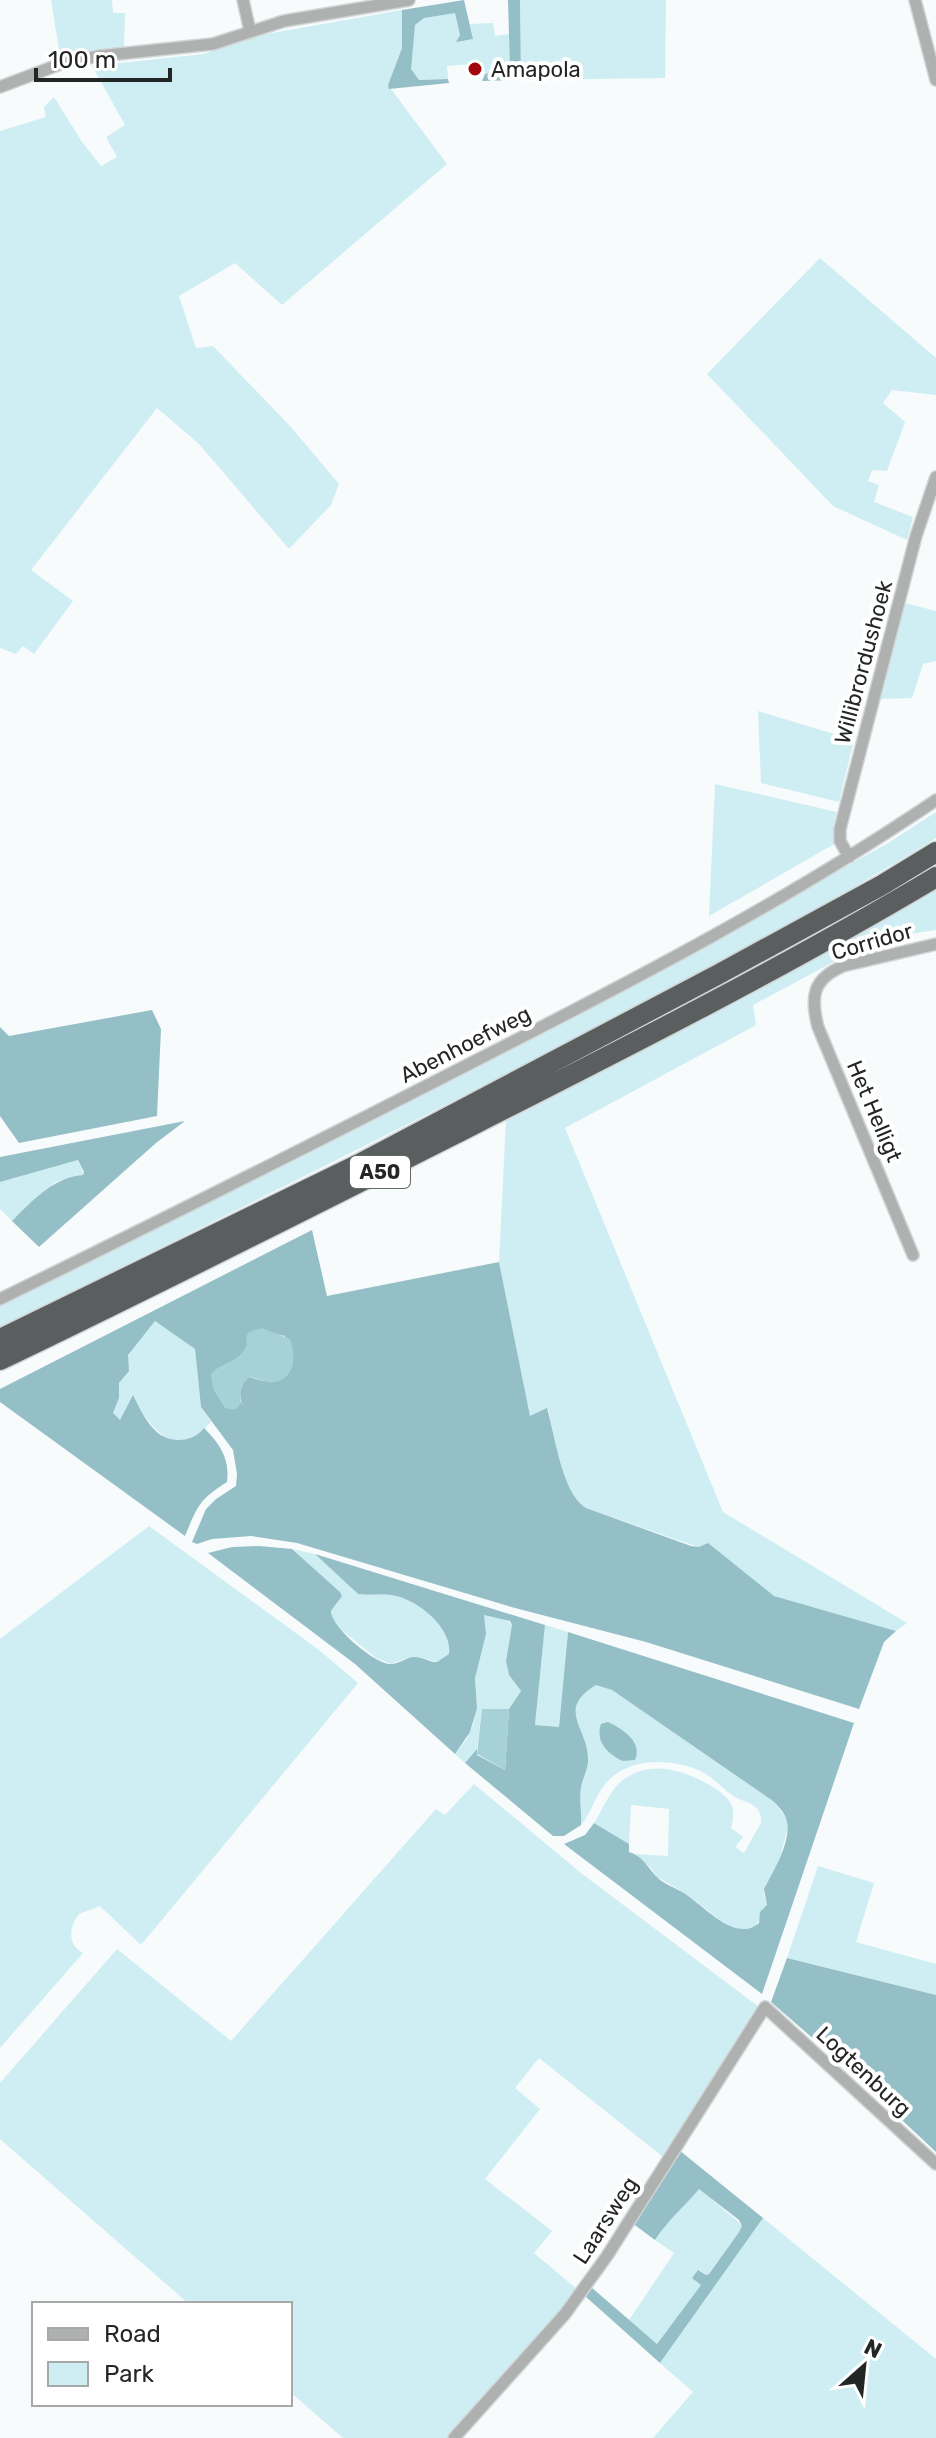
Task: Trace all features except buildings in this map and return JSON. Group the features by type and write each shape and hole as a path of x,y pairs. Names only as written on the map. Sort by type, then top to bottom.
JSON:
{"highway":[{"name":"A50","path":"0,1339 359,1164 719,974 936,852"},
{"name":"A50","path":"0,1360 135,1296 532,1095 758,977 936,877"}],"street":[{"path":"243,0 250,31"},
{"path":"0,87 63,63 99,56 213,44 297,18 409,0"},
{"path":"915,0 936,80"},
{"name":"Willibrordushoek","path":"849,857 840,841 840,829 916,536 936,477"},
{"name":"Abenhoefweg","path":"0,1299 149,1227 702,943 849,857 936,800"},
{"name":"Corridor","path":"820,981 843,966 936,944"},
{"name":"Het Helligt","path":"820,981 814,997 818,1027 913,1255"},
{"name":"Logtenburg","path":"765,2007 936,2164"},
{"name":"Laarsweg","path":"454,2438 565,2314 607,2256 765,2007"}],"green space":[{"path":"51,0 112,0 113,13 125,13 124,50 60,56"},
{"path":"520,0 666,0 665,78 521,80"},
{"path":"402,10 402,48 388,85 447,164 282,305 235,263 179,296 196,348 213,346 291,427 339,484 331,505 289,549 199,444 157,408 31,570 73,601 34,654 23,646 16,654 0,648 0,131 46,117 44,107 54,97 101,166 117,157 106,137 125,125 92,66 204,54 255,36"},
{"path":"455,12 460,35 457,41 473,39 470,24 493,23 495,36 509,34 510,71 485,74 483,63 447,66 448,79 419,80 410,69 415,25 424,18"},
{"path":"820,258 936,358 936,395 892,390 883,403 905,422 887,471 872,470 868,481 879,485 874,502 913,517 907,540 833,506 707,374"},
{"path":"905,603 936,611 936,661 923,664 912,698 880,699"},
{"path":"758,711 854,740 839,802 761,783"},
{"path":"715,784 837,812 833,828 836,843 709,916"},
{"path":"936,812 936,838 781,928 518,1068 0,1327 0,1305 292,1162 549,1031 888,843"},
{"path":"936,885 936,930 876,939 753,1005 756,1025 565,1128 723,1512 907,1623 896,1631 774,1596 698,1547 586,1508 578,1501 565,1478 548,1409 530,1417 499,1262 506,1120"},
{"path":"78,1160 84,1175 56,1182 12,1221 0,1209 0,1182"},
{"path":"155,1321 195,1349 201,1407 211,1422 199,1435 186,1441 176,1441 158,1431 133,1396 123,1417 120,1420 114,1417 119,1383 127,1374 127,1359 132,1347"},
{"path":"149,1526 319,1650 358,1683 141,1945 100,1906 79,1914 71,1935 74,1945 83,1953 0,2048 0,1639"},
{"path":"292,1549 315,1554 358,1594 391,1595 424,1610 446,1635 449,1654 437,1662 420,1657 391,1664 376,1658 333,1623 331,1611 338,1602 340,1592"},
{"path":"484,1614 505,1618 512,1625 506,1661 509,1675 521,1691 509,1709 482,1709 477,1749 465,1763 455,1754 473,1725 477,1703 475,1678"},
{"path":"545,1625 568,1632 559,1727 535,1725"},
{"path":"596,1685 612,1690 773,1801 787,1819 777,1869 766,1884 764,1894 767,1905 755,1927 740,1930 721,1921 688,1895 657,1877 635,1854 668,1856 669,1809 631,1805 629,1844 594,1823 620,1782 648,1769 670,1770 703,1782 728,1799 733,1810 731,1828 743,1837 735,1847 744,1853 761,1823 759,1811 733,1796 704,1773 667,1762 627,1768 606,1783 581,1825 580,1792 588,1757 576,1710 584,1694"},
{"path":"474,1784 581,1873 759,2007 663,2157 539,2058 515,2088 540,2109 485,2179 552,2231 534,2253 578,2290 447,2438 343,2438 292,2394 292,2302 187,2302 0,2139 0,2083 117,1949 231,2041 436,1809 445,1815"},
{"path":"818,1866 874,1883 856,1942 936,1964 936,1995 787,1958"},
{"path":"699,2188 743,2226 709,2274 699,2270 701,2285 657,2344 629,2320 674,2253 655,2240"},
{"path":"763,2218 936,2359 936,2438 653,2438 693,2392 660,2363"}],"shaded area":[{"path":"464,0 473,39 456,42 460,35 455,13 424,18 415,25 411,69 419,80 448,79 449,83 389,89 402,48 402,10"},
{"path":"508,0 520,0 521,80 482,81 485,74 510,70"},
{"path":"152,1010 161,1029 157,1116 19,1143 0,1116 0,1027 9,1036"},
{"path":"185,1121 39,1247 12,1221 53,1185 84,1172 78,1160 0,1182 0,1157"},
{"path":"312,1230 327,1296 499,1262 530,1416 547,1408 565,1477 578,1501 586,1508 691,1546 708,1543 774,1596 896,1631 884,1642 859,1709 646,1642 515,1608 297,1543 251,1536 212,1539 197,1544 192,1542 206,1509 236,1486 233,1450 201,1407 195,1349 155,1321 128,1355 129,1371 119,1383 119,1398 113,1413 120,1420 133,1395 150,1425 164,1437 189,1439 204,1428 219,1446 227,1466 227,1482 200,1504 185,1536 0,1402 0,1389","holes":["271,1333 285,1336 263,1381 249,1377 243,1383 240,1393 242,1405 224,1365 240,1358 248,1344"]},
{"path":"262,1328 290,1339 293,1351 291,1371 275,1382 249,1377 241,1386 238,1407 225,1408 213,1389 211,1374 239,1356 247,1345 249,1332"},
{"path":"232,1547 292,1549 340,1592 342,1596 331,1611 338,1626 364,1651 389,1664 413,1657 437,1662 449,1654 446,1635 424,1610 405,1599 391,1595 358,1594 315,1554 545,1625 535,1725 559,1727 568,1632 854,1723 762,1994 564,1844 585,1835 594,1823 629,1844 629,1852 642,1859 663,1882 730,1926 750,1928 759,1923 760,1912 767,1905 764,1889 780,1857 788,1830 782,1811 773,1801 612,1690 596,1685 584,1694 576,1710 588,1757 580,1792 581,1825 564,1836 553,1836 465,1763 477,1749 477,1755 505,1770 509,1709 521,1691 509,1675 506,1661 510,1621 484,1615 486,1634 475,1678 477,1708 470,1732 455,1754 355,1664 208,1553"},
{"path":"482,1709 509,1709 505,1770 477,1754"},
{"path":"608,1722 625,1732 634,1742 635,1760 623,1761 604,1747 600,1730 601,1724"},
{"path":"787,1958 936,1995 936,2152 771,2002"},
{"path":"679,2150 763,2218 660,2363 585,2296 591,2287 657,2344 701,2285 692,2278 698,2270 709,2274 739,2232 742,2226 739,2220 699,2189 655,2240 632,2223"}],"place":[{"name":"Amapola","path":"475,69"}]}
